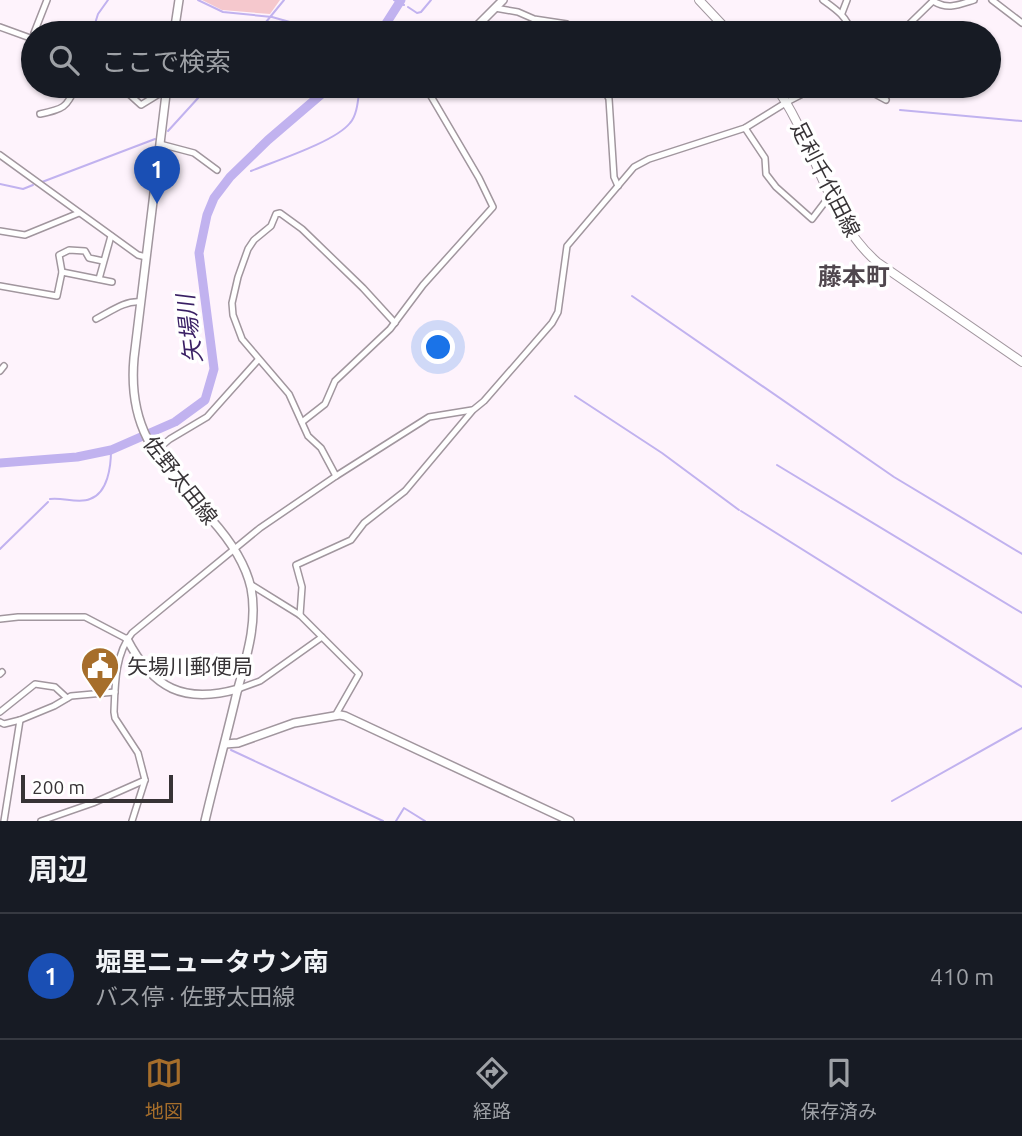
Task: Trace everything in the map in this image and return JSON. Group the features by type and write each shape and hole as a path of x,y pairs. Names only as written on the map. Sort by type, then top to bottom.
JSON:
{"main road":[{"path":"175,21 178,0"},
{"path":"482,21 503,0"},
{"path":"699,0 719,21"},
{"name":"佐野太田線","path":"166,98 132,386 134,401 142,430 154,452 234,548 250,584 253,612 252,630 205,821"},
{"name":"足利千代田線","path":"784,98 851,235 877,262 1022,362"},
{"path":"127,639 156,679 172,690 201,696 238,689"},
{"path":"225,744 238,743 294,723 345,716 570,821"}],"street":[{"path":"39,21 47,0"},
{"path":"823,0 842,13 847,21"},
{"path":"842,13 847,0"},
{"path":"912,21 934,0 941,6 951,7 974,0"},
{"path":"992,0 1022,23"},
{"path":"495,8 547,21"},
{"path":"0,27 21,33"},
{"path":"40,114 61,109 71,98"},
{"path":"133,98 141,105 151,98"},
{"path":"302,422 325,404 334,381 395,323 423,285 493,207 432,98"},
{"path":"609,98 614,177 618,186"},
{"path":"300,615 302,587 296,565 351,540 364,523 405,491 473,410 552,323 558,312 566,246 635,167 649,159 745,128 795,98"},
{"path":"882,98 886,100"},
{"path":"745,128 765,158 766,174 776,187 812,219 831,194"},
{"path":"160,144 194,153 217,170"},
{"path":"0,155 138,255 146,257"},
{"path":"0,231 25,235 79,213"},
{"path":"336,476 321,449 308,436 289,394 242,340 234,321 232,303 248,249 254,240 269,229 278,213 303,229 395,323"},
{"path":"99,279 111,236"},
{"path":"0,286 57,296 62,272 59,255 69,250 85,251 89,258 103,261"},
{"path":"62,272 112,282"},
{"path":"96,319 126,304 141,302"},
{"path":"154,452 207,417 258,360"},
{"path":"132,821 145,779 138,753 115,718 115,692 120,657 127,639 234,548 336,476 429,417 473,410"},
{"path":"250,584 300,615 359,674 335,716"},
{"path":"0,620 18,617 85,617 127,639"},
{"path":"238,689 261,681 322,637"},
{"path":"0,712 35,684 55,687 67,698"},
{"path":"0,722 4,724 20,720 71,696 115,692"},
{"path":"4,821 20,720"},
{"path":"41,821 93,803 145,779"}],"shaded area":[{"path":"202,0 280,0 270,14 222,10"}],"waterway":[{"path":"96,21 108,0"},
{"path":"198,0 223,12 286,21"},
{"path":"267,21 284,0"},
{"name":"矢場川","path":"394,0 404,5"},
{"name":"矢場川","path":"388,21 401,0"},
{"path":"408,7 417,13 421,12 431,0"},
{"path":"168,131 198,98"},
{"name":"矢場川","path":"0,463 77,457 111,450 175,422 205,400 214,369 199,253 207,215 214,198 230,177 317,98"},
{"path":"251,171 332,137 350,123 355,115 358,98"},
{"path":"900,110 1022,121"},
{"path":"42,182 155,139"},
{"path":"0,184 23,189 33,185"},
{"path":"632,296 894,477 1022,554"},
{"path":"575,396 662,453 739,510"},
{"path":"50,499 81,501 96,496 105,485 111,450"},
{"path":"777,465 1022,613"},
{"path":"0,549 48,502"},
{"path":"741,511 1022,687"},
{"path":"892,801 1022,728"},
{"path":"231,750 383,821"},
{"path":"396,821 404,808 425,821"}],"place":[{"name":"堀里ニュータウン南","path":"157,204"},
{"name":"矢場川郵便局","path":"100,700"}],"district":[{"name":"藤本町","path":"854,276"}]}
